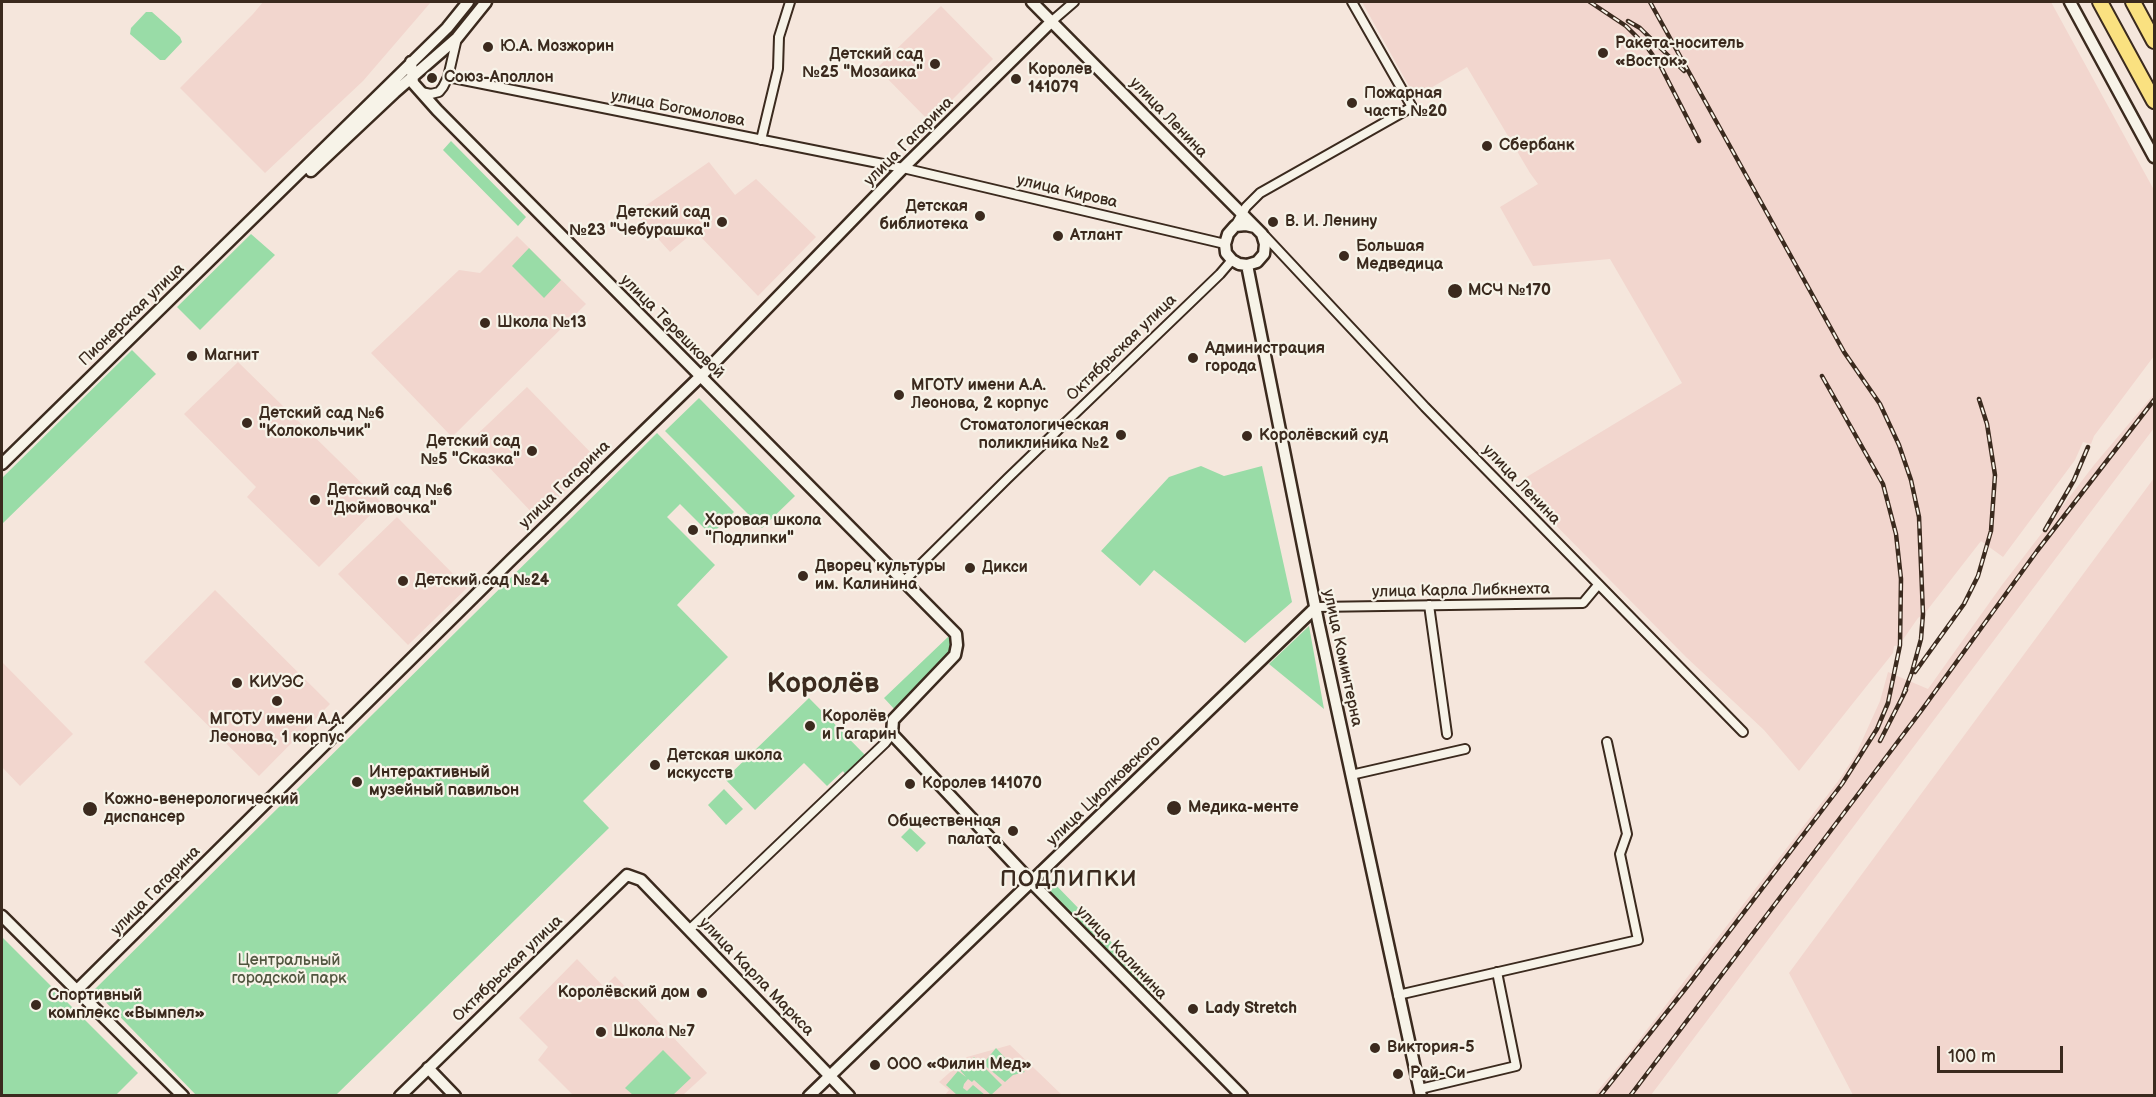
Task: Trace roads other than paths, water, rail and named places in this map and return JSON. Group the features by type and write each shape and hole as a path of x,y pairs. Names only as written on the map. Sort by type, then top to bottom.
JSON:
{"highway":[{"path":"2100,2 2154,101"},
{"path":"2133,2 2154,40"}],"main road":[{"name":"Пионерская улица","path":"2,464 452,22 468,2"},
{"name":"Пионерская улица","path":"284,188 296,184 395,92 413,80 457,38 486,2"},
{"name":"улица Ленина","path":"1032,2 1259,231"},
{"path":"2070,2 2154,157"},
{"name":"улица Гагарина","path":"77,990 700,376 903,168 1052,21"},
{"path":"411,62 413,80"},
{"name":"улица Терешковой","path":"413,80 437,110 956,634 956,655 893,720 892,734"},
{"path":"1246,225 1259,231 1265,244 1264,254 1257,262 1247,265 1239,264 1232,261 1226,253 1225,244 1228,234 1235,226 1246,225"},
{"name":"улица Коминтерна","path":"1247,265 1350,775 1420,1092"},
{"name":"улица Циолковского","path":"809,1095 1316,607"},
{"name":"улица Калинина","path":"892,734 1031,881 1242,1095"},
{"name":"Октябрьская улица","path":"400,1095 627,875 641,880"},
{"name":"улица Карла Маркса","path":"641,880 849,1095"},
{"path":"2,916 183,1095"},
{"path":"428,1068 455,1095"}],"street":[{"path":"761,140 778,69 779,37 790,2"},
{"name":"улица Гагарина","path":"1052,21 1074,2"},
{"path":"1235,226 1241,214 1260,193 1412,107 1352,2"},
{"path":"421,92 431,94 439,92 448,77 457,38"},
{"name":"улица Богомолова","path":"448,77 903,168"},
{"name":"улица Кирова","path":"903,168 1225,244"},
{"name":"улица Ленина","path":"1259,231 1425,407 1743,732"},
{"path":"1264,254 1282,256"},
{"name":"Октябрьская улица","path":"903,582 1232,261"},
{"name":"улица Карла Либкнехта","path":"1316,607 1583,603 1598,585"},
{"path":"1429,605 1447,734"},
{"path":"689,930 892,734"},
{"path":"1398,995 1638,940 1620,854 1627,834 1607,742"},
{"path":"1350,775 1465,749"},
{"path":"1420,1092 1516,1066 1497,972"}],"railway":[{"path":"1590,2 1626,26 1647,47 1661,67 1699,141"},
{"path":"1650,2 1844,352 1880,404 1899,445 1911,480 1919,517 1923,614 1921,639 1902,698"},
{"path":"1628,21 1640,28 1684,71"},
{"path":"1600,1096 1842,784 1877,729 1888,703 1900,645 1901,579 1896,534 1883,484 1822,376"},
{"path":"1915,672 1964,604 1978,576 1991,531 1995,475 1987,424 1979,399"},
{"path":"1630,1096 1921,711 2037,551 2154,400"},
{"path":"2045,530 2074,480 2088,447"},
{"path":"1880,741 1906,690"}],"place":[{"name":"Ю.А. Мозжорин","path":"488,47"},
{"name":"Ракета-носитель «Восток»","path":"1603,53"},
{"name":"Детский сад №25 \"Мозаика\"","path":"935,64"},
{"name":"Союз-Аполлон","path":"432,78"},
{"name":"Королев 141079","path":"1016,79"},
{"name":"Пожарная часть №20","path":"1352,103"},
{"name":"Сбербанк","path":"1487,146"},
{"name":"Детская библиотека","path":"980,216"},
{"name":"Детский сад №23 \"Чебурашка\"","path":"722,222"},
{"name":"В. И. Ленину","path":"1273,222"},
{"name":"Атлант","path":"1058,236"},
{"name":"Большая Медведица","path":"1344,256"},
{"name":"МСЧ №170","path":"1455,291"},
{"name":"Школа №13","path":"485,323"},
{"name":"Магнит","path":"192,356"},
{"name":"Администрация города","path":"1193,358"},
{"name":"МГОТУ имени А.А. Леонова, 2 корпус","path":"899,395"},
{"name":"Детский сад №6 \"Колокольчик\"","path":"247,423"},
{"name":"Стоматологическая поликлиника №2","path":"1121,435"},
{"name":"Королёвский суд","path":"1247,436"},
{"name":"Детский сад №5 \"Сказка\"","path":"532,451"},
{"name":"Детский сад №6 \"Дюймовочка\"","path":"315,500"},
{"name":"Хоровая школа \"Подлипки\"","path":"693,530"},
{"name":"Дикси","path":"970,568"},
{"name":"Дворец культуры им. Калинина","path":"803,576"},
{"name":"Детский сад №24","path":"403,581"},
{"name":"КИУЭС","path":"237,683"},
{"name":"МГОТУ имени А.А. Леонова, 1 корпус","path":"277,701"},
{"name":"Королёв и Гагарин","path":"810,726"},
{"name":"Детская школа искусств","path":"655,765"},
{"name":"Интерактивный музейный павильон","path":"357,782"},
{"name":"Королев 141070","path":"910,784"},
{"name":"Медика-менте","path":"1174,808"},
{"name":"Кожно-венерологический диспансер","path":"90,809"},
{"name":"Общественная палата","path":"1013,831"},
{"name":"Королёвский дом","path":"702,993"},
{"name":"Спортивный комплекс «Вымпел»","path":"36,1005"},
{"name":"Lady Stretch","path":"1193,1009"},
{"name":"Школа №7","path":"601,1032"},
{"name":"Виктория-5","path":"1375,1048"},
{"name":"ООО «Филин Мед»","path":"875,1065"},
{"name":"Рай-Си","path":"1398,1074"}],"district":[{"name":"Королёв","path":"823,685"},
{"name":"ПОДЛИПКИ","path":"1069,880"}],"park label":[{"name":"Центральный городской парк","path":"289,970"}]}
